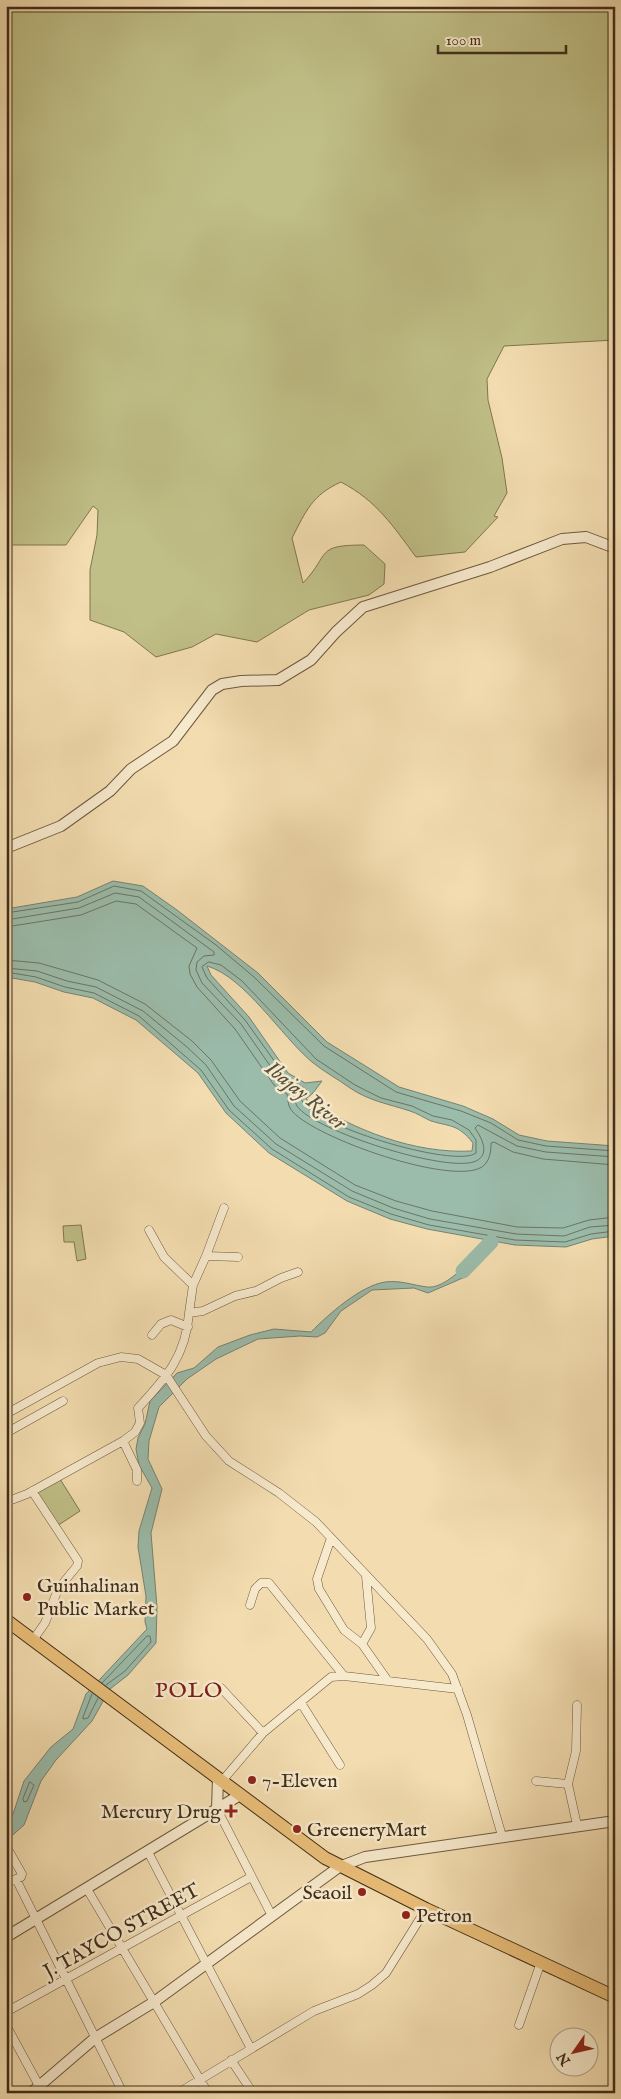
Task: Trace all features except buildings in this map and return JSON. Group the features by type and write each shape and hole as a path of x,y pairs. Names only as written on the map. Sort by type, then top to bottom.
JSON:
{"main road":[{"path":"6,1620 339,1867 615,1997"}],"street":[{"path":"6,848 61,826 110,791 131,769 173,741 212,690 222,684 240,681 278,680 311,660 363,607 490,567 562,540 586,537 615,548"},
{"path":"6,1502 32,1491 123,1441 139,1426 138,1408 166,1375 184,1348 193,1285 224,1208"},
{"path":"149,1230 164,1257 193,1285"},
{"path":"206,1256 238,1257"},
{"path":"189,1313 203,1311 235,1296 256,1291 281,1278 298,1272"},
{"path":"152,1335 161,1324 172,1320 188,1327"},
{"path":"6,1414 98,1363 121,1357 138,1359 166,1375 206,1436 229,1461 279,1493 316,1522 427,1639 452,1674 458,1689 502,1836"},
{"path":"6,1433 63,1401"},
{"path":"123,1441 137,1470 137,1481"},
{"path":"32,1491 78,1561 77,1566 58,1589 45,1623 33,1640"},
{"path":"331,1538 317,1579 319,1590 344,1630 362,1644 388,1681"},
{"path":"362,1644 371,1628 366,1576"},
{"path":"250,1605 255,1589 261,1583 269,1583 344,1676"},
{"path":"272,1916 250,1877 217,1809 220,1780 263,1733 331,1677 344,1676 458,1689"},
{"path":"221,1688 263,1733"},
{"path":"301,1703 340,1765"},
{"path":"576,1705 576,1751 568,1784 577,1825"},
{"path":"536,1782 568,1784"},
{"path":"6,1937 240,1795"},
{"path":"30,2093 41,2089 95,2038 154,2002 339,1867 365,1857 615,1821"},
{"path":"6,1846 22,1874 6,1883"},
{"path":"148,1852 250,2048"},
{"name":"J. TAYCO STREET","path":"6,2012 250,1877"},
{"path":"16,1879 123,2093"},
{"path":"86,1889 208,2093"},
{"path":"178,2093 314,2011 358,1994 372,1985 386,1973 426,1909"},
{"path":"519,2025 541,1962"},
{"path":"6,2025 41,2089"},
{"path":"231,2060 253,2093"}],"shaded area":[{"path":"6,6 615,6 615,340 504,346 487,379 488,400 502,458 507,493 494,516 498,517 465,552 416,557 392,525 365,497 341,482 316,498 292,538 303,583 330,549 348,545 364,545 385,564 384,584 369,595 309,610 257,642 216,634 192,647 156,657 124,632 90,620 90,570 97,535 98,510 93,506 66,545 6,545"},
{"path":"81,1225 86,1259 77,1261 74,1242 64,1242 63,1226"},
{"path":"60,1479 80,1511 57,1526 36,1492"}],"water":[{"name":"Ibajay River","path":"113,881 143,886 258,973 327,1042 399,1087 463,1106 493,1119 519,1135 547,1141 615,1146 615,1236 592,1239 566,1247 515,1245 427,1229 390,1219 347,1201 269,1153 226,1113 198,1073 136,1020 93,998 64,992 35,982 12,978 6,980 6,909 77,897","holes":["207,966 221,972 249,994 300,1051 321,1069 364,1096 458,1129 473,1143 472,1151 428,1148 385,1138 344,1121 306,1099 322,1081 305,1083 288,1073 249,1017 211,975"]},
{"path":"476,1257 479,1257 465,1277 428,1293 414,1288 372,1290 341,1311 325,1333 317,1337 300,1336 258,1339 216,1359 187,1379 159,1407 149,1441 148,1459 162,1489 151,1533 157,1607 156,1643 128,1675 110,1689 92,1721 56,1760 41,1781 24,1825 6,1841 6,1824 13,1814 24,1781 51,1747 73,1729 86,1694 147,1629 145,1622 146,1596 138,1547 139,1531 152,1488 139,1465 136,1449 138,1438 145,1424 150,1401 177,1373 194,1368 218,1347 250,1335 274,1329 311,1332 336,1309 365,1289 385,1282 401,1282 427,1287 440,1285"}],"waterway":[{"path":"463,1271 491,1242"}],"place":[{"name":"Guinhalinan Public Market","path":"27,1597"},
{"name":"7-Eleven","path":"252,1780"},
{"name":"Mercury Drug","path":"231,1811"},
{"name":"GreeneryMart","path":"297,1829"},
{"name":"Seaoil","path":"362,1892"},
{"name":"Petron","path":"406,1915"}],"district":[{"name":"POLO","path":"189,1689"}]}
